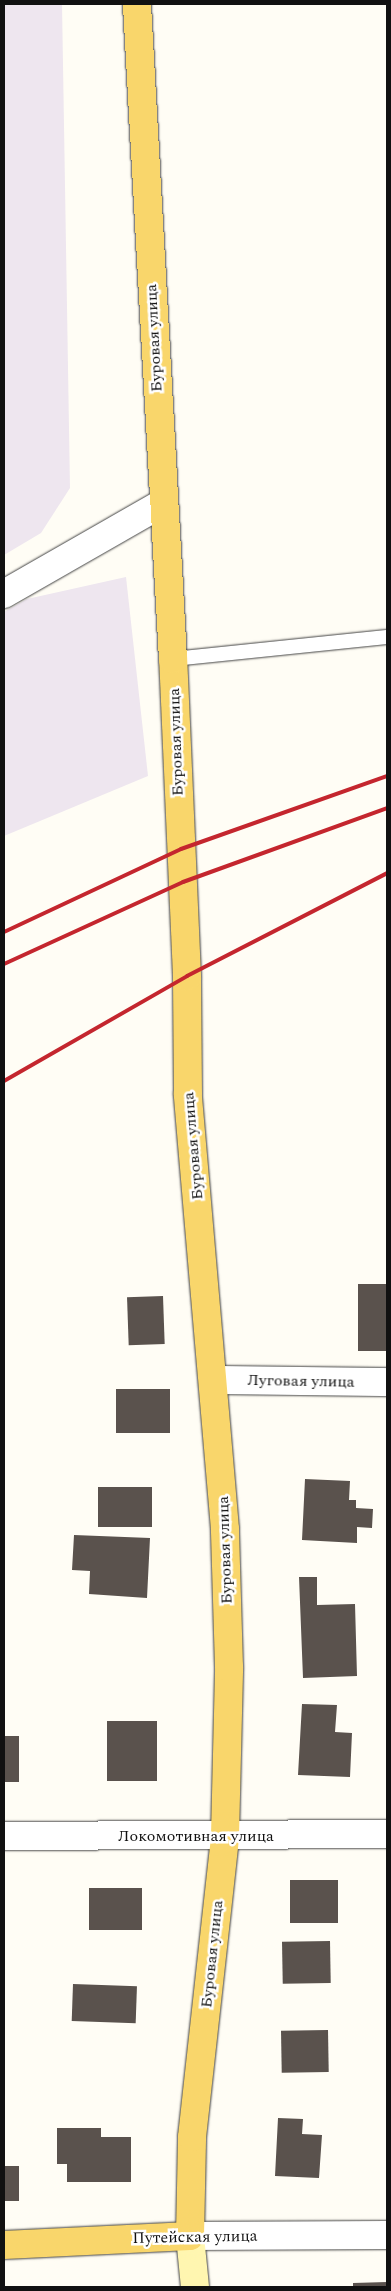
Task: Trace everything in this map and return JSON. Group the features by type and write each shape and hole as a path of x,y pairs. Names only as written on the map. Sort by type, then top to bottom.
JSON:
{"main road":[{"name":"Буровая улица","path":"137,4 187,976 188,1094 214,1380 225,1529 229,1667 225,1836 192,2136 190,2236 195,2287"},
{"name":"Путейская улица","path":"4,2245 190,2236"}],"street":[{"path":"4,594 163,503"},
{"name":"Луговая улица","path":"214,1380 387,1382"},
{"name":"Локомотивная улица","path":"4,1836 387,1834"},
{"name":"Путейская улица","path":"190,2236 387,2235"}],"lane":[{"path":"172,659 387,637"}],"shaded area":[{"path":"4,4 62,4 70,488 41,533 4,555"},
{"path":"126,577 148,776 4,836 4,612 27,599"}],"building":[{"path":"358,1284 387,1284 387,1351 358,1351"},
{"path":"163,1296 165,1344 129,1345 127,1297"},
{"path":"116,1389 170,1389 170,1433 116,1433"},
{"path":"305,1479 350,1481 349,1500 356,1500 356,1508 373,1509 372,1528 357,1527 357,1543 302,1540"},
{"path":"98,1487 152,1487 152,1527 98,1527"},
{"path":"74,1535 150,1538 147,1598 89,1594 90,1571 72,1570"},
{"path":"299,1577 317,1577 317,1605 355,1604 357,1676 303,1678"},
{"path":"302,1704 337,1705 335,1732 352,1733 350,1777 298,1775"},
{"path":"107,1721 157,1721 157,1781 107,1781"},
{"path":"4,1736 19,1736 19,1782 4,1782"},
{"path":"290,1880 338,1880 338,1923 290,1923"},
{"path":"89,1888 142,1888 142,1930 89,1930"},
{"path":"330,1941 331,1983 283,1984 282,1942"},
{"path":"73,1984 137,1986 136,2023 72,2021"},
{"path":"328,2030 329,2072 282,2073 281,2031"},
{"path":"278,2118 303,2119 302,2134 322,2135 319,2178 275,2176"},
{"path":"57,2128 101,2128 101,2137 131,2137 131,2182 67,2182 67,2164 57,2164"},
{"path":"4,2166 19,2166 19,2201 4,2201"},
{"path":"387,2282 387,2287 353,2287 353,2283"}],"railway":[{"path":"4,932 181,849 387,776"},
{"path":"4,964 183,882 387,808"},
{"path":"4,1081 187,976 387,873"}]}
